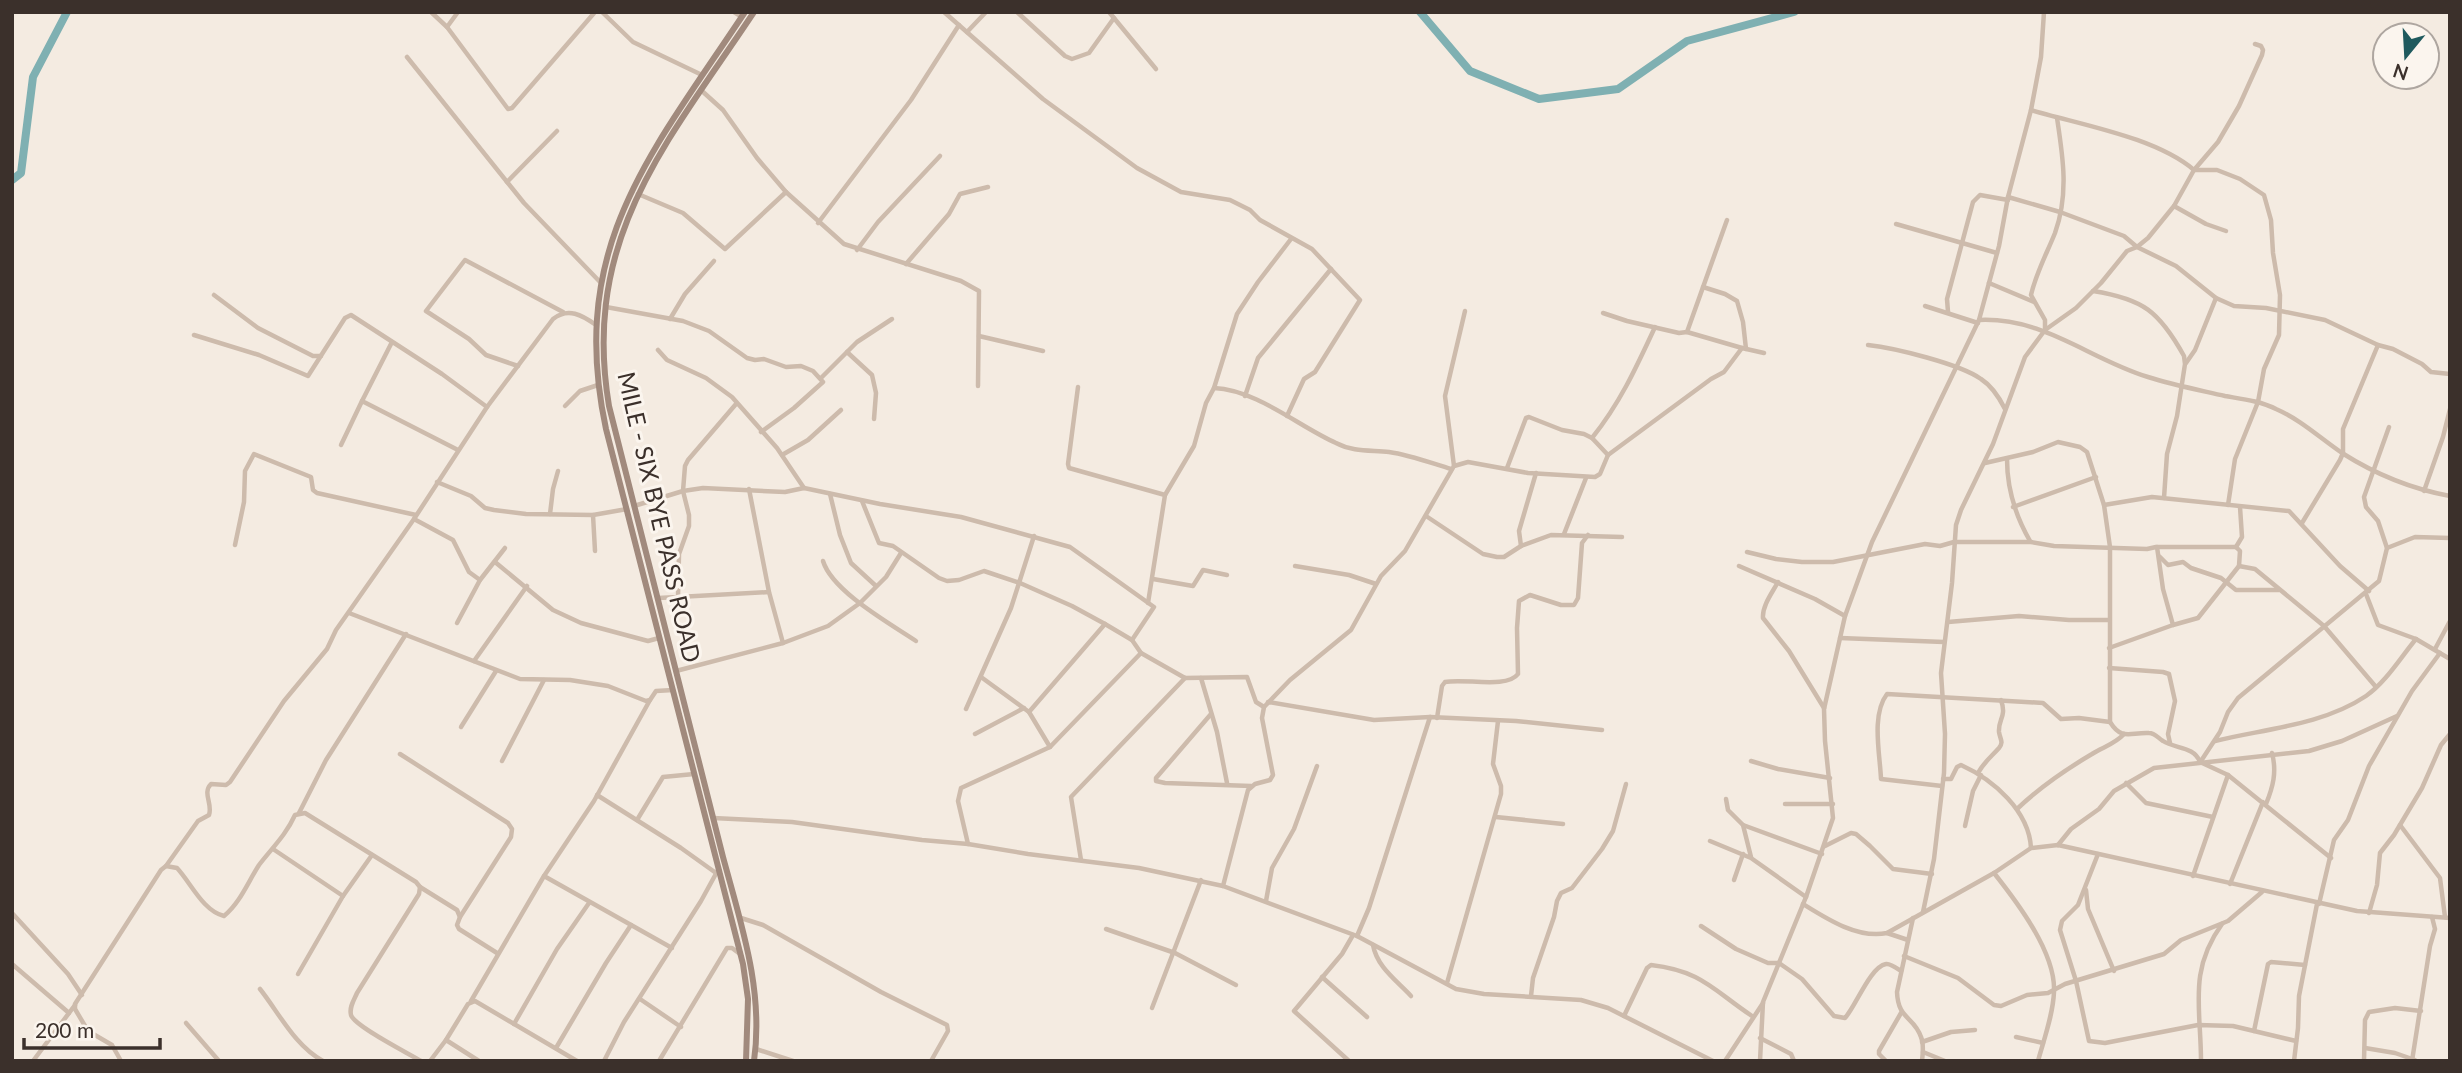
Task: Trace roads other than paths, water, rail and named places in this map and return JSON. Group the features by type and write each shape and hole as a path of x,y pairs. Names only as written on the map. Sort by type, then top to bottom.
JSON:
{"street":[{"path":"431,12 447,27 508,109 512,108 595,12"},
{"path":"447,27 458,12"},
{"path":"602,12 633,43 703,75"},
{"path":"734,12 744,15 637,178 615,227 601,283 596,325 598,385 606,429 631,507 660,638 674,690 682,708 718,871 741,954 748,999 746,1061"},
{"name":"MILE - SIX BYE PASS ROAD","path":"754,12 654,164 638,194 618,245 605,306 603,357 606,389 631,507 658,598 682,708 741,918 754,986 754,1061"},
{"path":"944,12 1043,99 1137,169 1181,192 1230,200 1250,209 1260,220 1307,246 1360,300 1315,372 1304,379 1287,416"},
{"path":"967,32 986,12"},
{"path":"1017,12 1065,56 1072,59 1088,53 1114,18"},
{"path":"1109,12 1156,69"},
{"path":"1725,1061 1763,1002 1803,905 1833,818 1825,741 1825,709 1845,616 1867,556 1979,321 2031,110 2041,57 2044,12"},
{"path":"818,223 911,100 959,25"},
{"path":"1923,912 1932,874 1943,779 1941,673 1954,542 1961,510 1984,463 2025,357 2045,330 2093,291 2127,251 2148,238 2174,206 2194,170 2218,142 2260,61 2263,50 2255,44"},
{"path":"407,57 524,203 601,283"},
{"path":"702,90 723,110 757,159 786,192 844,244 961,281 979,291 978,386"},
{"path":"2031,110 2152,145 2181,159 2194,170 2217,170 2241,179 2264,195 2272,220 2281,312 2279,335 2264,369 2258,402 2235,459 2228,505"},
{"path":"2045,330 2045,320 2031,295 2056,230 2060,212 2064,170 2057,118"},
{"path":"507,182 558,131"},
{"path":"857,250 878,222 940,156"},
{"path":"906,264 949,214 960,194 989,187"},
{"path":"638,194 683,213 725,249 786,192"},
{"path":"1948,312 1947,299 1972,202 1976,196 1985,195 2008,198 2060,212 2124,236 2137,247 2176,266 2216,298 2234,306 2325,320 2378,345 2400,352 2431,372 2450,374"},
{"path":"2174,206 2206,224 2227,231"},
{"path":"1687,332 1727,220"},
{"path":"1896,224 1997,253"},
{"path":"1149,603 1166,495 1194,446 1206,402 1237,314 1291,239"},
{"path":"518,366 486,355 469,339 426,311 465,260 563,312 578,314 596,325"},
{"path":"670,319 685,294 713,261"},
{"path":"1245,396 1258,358 1331,269"},
{"path":"1989,283 2035,303"},
{"path":"1213,388 1226,388 1245,396 1336,444 1351,449 1391,452 1452,468 1468,462 1535,473 1595,477 1600,474 1608,456 1710,379 1724,372 1744,348 1743,322 1737,301 1726,294 1703,287"},
{"path":"2093,291 2127,297 2144,304 2155,314 2180,349 2185,364 2167,454 2164,498"},
{"path":"214,295 258,328 313,356 321,356"},
{"path":"2185,364 2195,350 2216,298"},
{"path":"605,306 683,321 709,331 747,358 764,359 786,367 801,366 821,378 823,382 761,432"},
{"path":"1926,306 1979,321 2008,320 2045,330 2123,368 2182,387 2258,402 2288,415 2374,471 2424,491 2450,496"},
{"path":"1211,715 1156,779 1165,783 1227,783 1251,786 1270,780 1273,775 1262,718 1266,705 1290,680 1351,630 1376,584 1405,551 1452,468 1446,396 1465,311"},
{"path":"33,1061 82,995 141,898 198,821 209,815 211,808 206,791 208,787 230,782 284,701 327,649 487,407 552,318 563,312"},
{"path":"1603,313 1765,353"},
{"path":"194,335 259,355 308,376 348,316 357,318 487,407"},
{"path":"821,378 857,342 892,319"},
{"path":"1592,438 1619,401 1655,327"},
{"path":"979,336 1043,351"},
{"path":"341,445 392,342"},
{"path":"1868,345 1886,347 1957,368 1990,387 2006,410"},
{"path":"2302,523 2343,453 2343,429 2378,345"},
{"path":"658,350 667,360 722,388 782,455 804,488"},
{"path":"848,352 872,374 877,393 874,419"},
{"path":"565,406 580,391 598,385"},
{"path":"1078,387 1069,468 1166,495"},
{"path":"362,401 458,450"},
{"path":"678,597 679,554 689,526 683,491 685,466 736,404"},
{"path":"2424,491 2444,437 2450,409"},
{"path":"782,455 808,440 841,410"},
{"path":"1507,468 1526,418 1592,438 1608,456"},
{"path":"2200,762 2238,698 2379,581 2387,548 2378,521 2363,502 2389,427"},
{"path":"1984,463 2062,442 2085,449 2104,505 2110,547 2109,722"},
{"path":"235,545 244,502 246,471 254,454 311,477 313,490 317,493 415,517 453,540 469,572 480,580"},
{"path":"2007,458 2013,507 2031,542"},
{"path":"550,514 552,489 558,471"},
{"path":"1521,545 1519,531 1535,473"},
{"path":"2013,507 2096,477"},
{"path":"1564,534 1586,478"},
{"path":"437,482 471,496 485,508 526,514 593,515 703,488 785,492 804,488 934,511 1034,536 1076,551 1154,607 1132,640"},
{"path":"749,489 769,592 783,643"},
{"path":"830,494 850,563 876,586"},
{"path":"2104,505 2138,498 2164,498 2289,511 2367,592 2378,625 2416,639 2450,659"},
{"path":"861,500 879,542 893,547 939,578 947,581 959,580 984,571 1020,583 1105,624 1132,640 1141,653 1185,678 1247,677 1256,702 1374,720 1430,717 1602,730"},
{"path":"2236,547 2242,537 2240,507"},
{"path":"593,515 595,551"},
{"path":"1426,516 1483,554 1504,557 1521,545 1551,535 1622,537"},
{"path":"1437,718 1445,682 1514,679 1518,674 1519,601 1530,595 1561,605 1574,604 1578,598 1582,543 1588,535"},
{"path":"966,709 1011,608 1034,536"},
{"path":"2387,548 2415,537 2450,538"},
{"path":"1747,552 1776,559 1833,562 1924,544 1940,546 1954,542 2031,542 2147,549 2236,547 2240,551 2239,566 2198,618 2109,648"},
{"path":"2157,547 2162,589 2173,625"},
{"path":"457,623 480,580 505,548"},
{"path":"676,671 783,643 828,626 860,603 886,578 901,553"},
{"path":"2160,557 2168,565 2180,561 2226,582 2236,590 2279,590"},
{"path":"822,561 833,580 860,603 916,641"},
{"path":"495,562 553,610 581,623 648,641 660,638"},
{"path":"1295,566 1349,575 1376,584"},
{"path":"1739,566 1815,598 1845,616"},
{"path":"2239,566 2255,569 2325,626 2376,687"},
{"path":"1153,579 1193,586 1203,570 1227,575"},
{"path":"1778,582 1766,603 1763,618 1789,651 1825,709"},
{"path":"474,661 527,586"},
{"path":"658,598 769,592"},
{"path":"349,613 520,679 570,680 608,686 646,701 650,700"},
{"path":"1948,622 2019,616 2069,621 2109,620"},
{"path":"2294,1061 2299,996 2334,840 2348,820 2369,765 2437,651 2450,621"},
{"path":"1029,712 1105,624"},
{"path":"166,866 177,868 217,914 225,916 299,813 326,761 406,634"},
{"path":"1840,638 1944,642"},
{"path":"2214,741 2301,722 2340,709 2376,687 2416,639"},
{"path":"968,844 958,801 961,788 1050,747 1141,653"},
{"path":"2109,668 2169,674 2175,701 2168,734 2170,744"},
{"path":"461,727 496,671"},
{"path":"981,677 1029,712 1050,747"},
{"path":"1081,860 1071,797 1185,678"},
{"path":"1201,678 1217,732 1227,783"},
{"path":"502,761 544,680"},
{"path":"430,1061 471,1001 544,876 597,795 650,700 656,691 674,690"},
{"path":"1942,786 1881,779 1878,734 1880,713 1887,694 2043,703 2063,719 2109,722 2124,734 2148,733 2190,751 2200,762 2228,775 2331,858"},
{"path":"1965,827 1983,763 2001,747 1999,730 2004,709 2001,700"},
{"path":"975,734 1024,708"},
{"path":"2058,845 2071,829 2088,819 2114,791 2154,768 2309,751 2326,747 2397,716"},
{"path":"1349,1061 1294,1011 1342,954 1369,908 1430,717"},
{"path":"1447,984 1501,794 1493,764 1497,720"},
{"path":"2017,808 2048,782 2090,755 2112,745 2124,734"},
{"path":"2369,913 2377,885 2380,853 2422,788 2441,745 2450,734"},
{"path":"2230,884 2274,782 2275,763 2272,753"},
{"path":"400,754 508,823 512,829 511,837 457,925 459,929 497,953"},
{"path":"1751,761 1796,773 1830,778"},
{"path":"1943,779 1951,779 1961,765 1980,774 2017,808 2027,826 2031,848"},
{"path":"1266,901 1272,868 1294,829 1317,766"},
{"path":"637,820 663,777 695,774"},
{"path":"2193,876 2228,775"},
{"path":"2126,783 2146,803 2213,817"},
{"path":"1531,996 1533,978 1557,901 1561,893 1572,888 1613,831 1626,784"},
{"path":"1223,886 1251,786"},
{"path":"597,795 718,871"},
{"path":"1726,799 1728,810 1743,825 1822,854"},
{"path":"1785,804 1833,804"},
{"path":"299,813 309,814 416,882 457,910 460,917"},
{"path":"1496,817 1563,824"},
{"path":"713,818 792,822 968,844 1200,880 1266,901 1355,936 1456,989 1484,994 1581,1000 1608,1008 1713,1061"},
{"path":"1743,825 1751,858"},
{"path":"1887,933 1994,873 2031,848 2058,845 2318,904 2369,913 2447,918 2440,878 2400,825"},
{"path":"1824,846 1851,833 1856,834 1892,869 1932,874"},
{"path":"1710,841 1751,858 1806,897"},
{"path":"273,849 343,896"},
{"path":"1734,880 1744,854"},
{"path":"2098,854 2076,909 2066,916 2060,925 2076,981 2087,1036 2091,1042 2105,1043 2199,1025 2233,1026 2297,1041"},
{"path":"298,974 343,896 372,856"},
{"path":"604,1061 624,1022 718,871"},
{"path":"1994,873 2035,933 2048,960 2054,991 2038,1061"},
{"path":"544,876 672,948"},
{"path":"1152,1008 1175,953 1200,880"},
{"path":"420,887 419,894 357,993 350,1012 357,1024 421,1061"},
{"path":"2086,888 2088,909 2114,971"},
{"path":"1904,956 1958,978 1997,1006 2027,995 2054,991 2076,981 2164,954 2181,940 2222,923 2248,906 2263,891"},
{"path":"514,1024 557,949 589,902"},
{"path":"1803,905 1831,921 1867,934 1887,933 1908,940"},
{"path":"12,913 68,974 82,995"},
{"path":"2365,1048 2395,1053 2414,1060 2430,946 2435,929 2432,917"},
{"path":"741,918 763,925 803,950 947,1025 948,1031 931,1061"},
{"path":"1914,918 1897,992 1901,1013 1916,1028 1922,1042 1922,1061"},
{"path":"2202,1061 2199,1025 2200,969 2211,939 2222,923"},
{"path":"556,1048 631,925"},
{"path":"1701,926 1736,949 1768,963 1779,963 1802,979 1834,1016 1842,1018 1853,1009 1870,978 1885,964 1901,971"},
{"path":"1105,929 1175,953 1236,985"},
{"path":"1373,945 1381,966 1411,996"},
{"path":"659,1061 727,948 741,954"},
{"path":"2255,1031 2267,964 2271,962 2305,965"},
{"path":"12,964 69,1013"},
{"path":"1624,1016 1647,968 1651,965 1676,969 1703,980 1752,1016"},
{"path":"1322,976 1367,1017"},
{"path":"260,989 293,1033 312,1054 323,1061"},
{"path":"640,999 681,1027"},
{"path":"471,1001 577,1061"},
{"path":"1760,1061 1763,1002"},
{"path":"75,1004 75,1009 88,1031 112,1045 121,1061"},
{"path":"2364,1061 2365,1020 2369,1012 2395,1008 2421,1011"},
{"path":"1886,1061 1879,1055 1879,1051 1901,1013"},
{"path":"186,1023 219,1061"},
{"path":"1922,1042 1951,1032 1975,1030"},
{"path":"2016,1037 2043,1043"},
{"path":"1760,1038 1791,1054 1794,1061"},
{"path":"446,1040 479,1061"},
{"path":"756,1049 793,1061"},
{"path":"1923,1052 1945,1061"}],"waterway":[{"path":"12,180 21,173 33,77 67,12"},
{"path":"1420,12 1470,71 1539,99 1618,89 1687,41 1794,12"}]}
